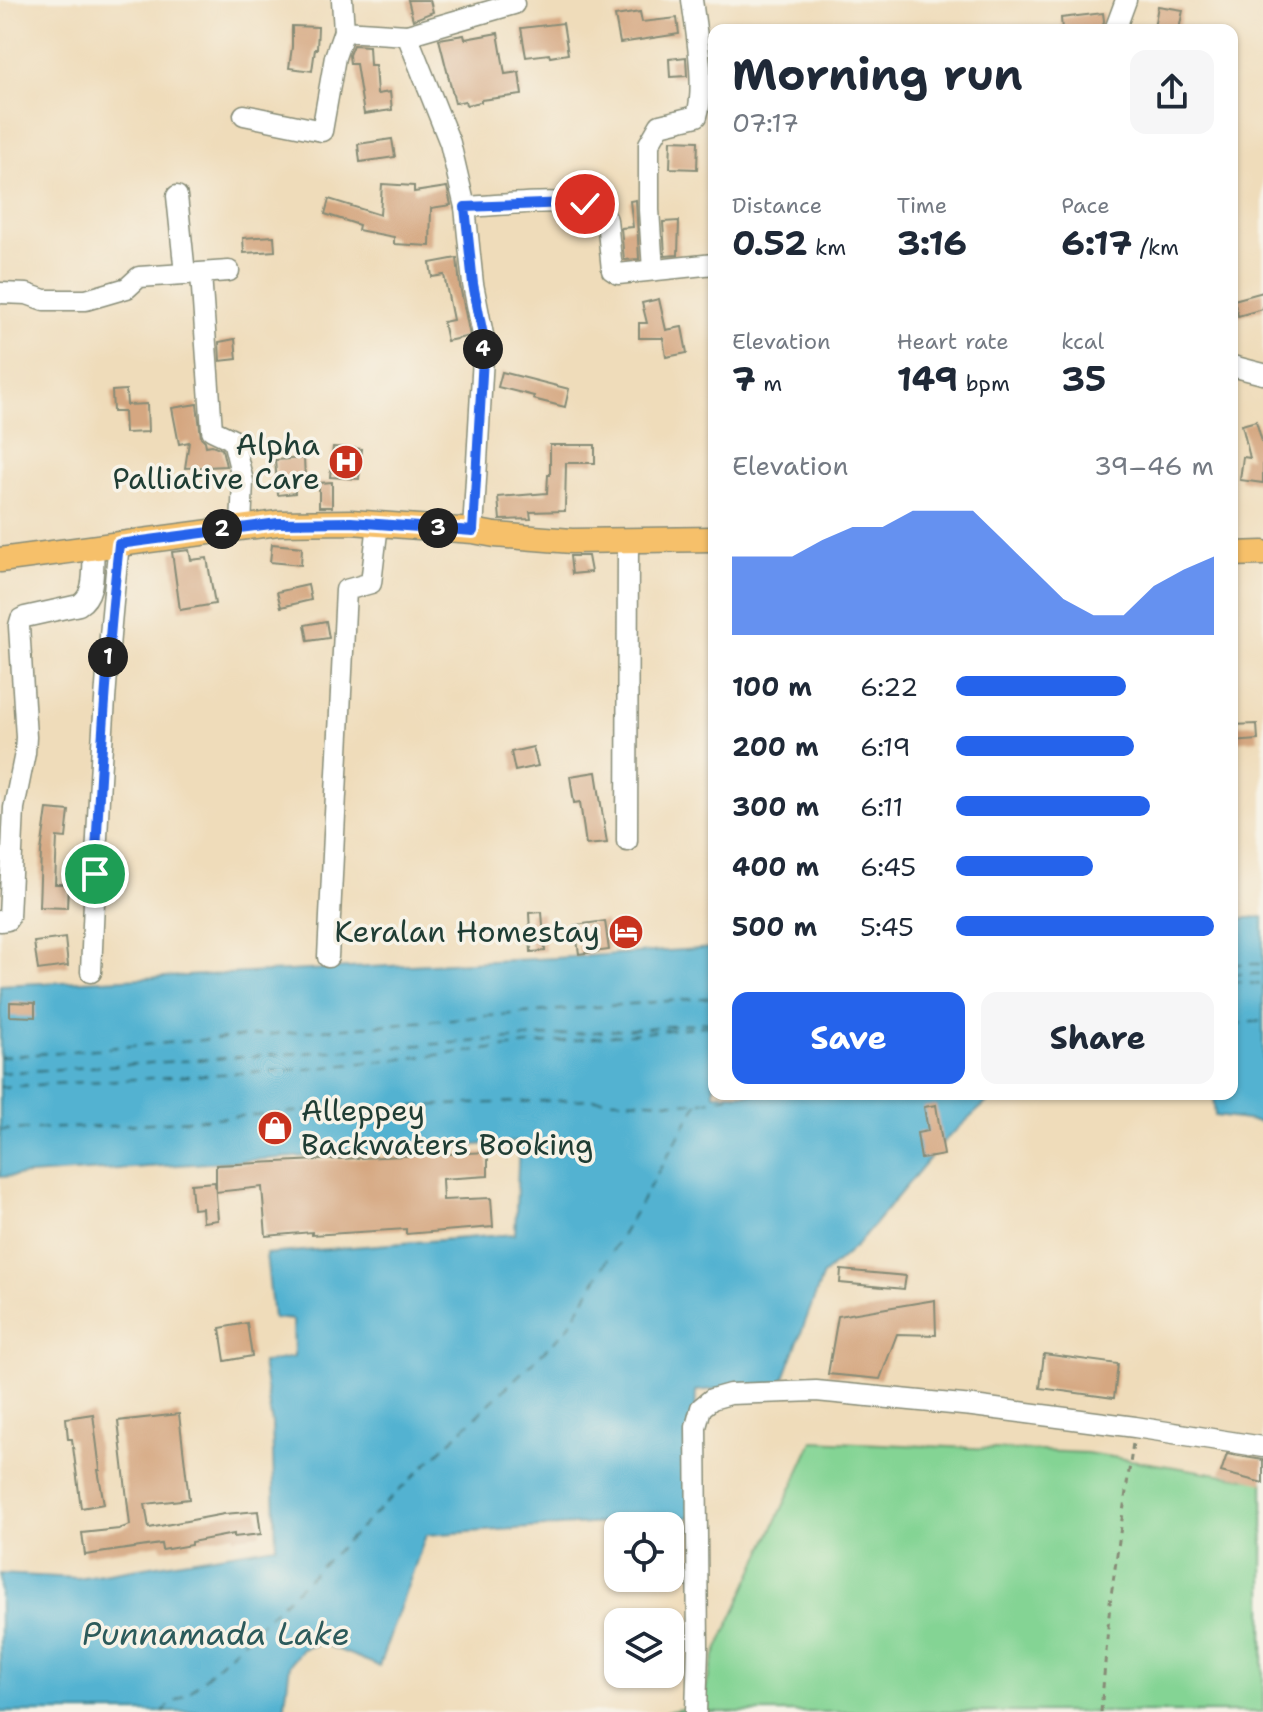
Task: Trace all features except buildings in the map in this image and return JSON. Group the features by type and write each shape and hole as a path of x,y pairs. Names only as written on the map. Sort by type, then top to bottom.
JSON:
{"main road":[{"path":"0,560 278,523 351,522 572,541 708,539"},
{"path":"1238,554 1263,553"}],"street":[{"path":"244,115 322,131 335,57 344,31 342,0"},
{"path":"653,270 649,144 660,125 697,116 700,105 699,48 692,0"},
{"path":"1117,24 1126,0"},
{"path":"344,31 407,35 514,4"},
{"path":"407,35 450,143 465,207 473,284 484,340 473,531"},
{"path":"177,196 193,274 212,430 233,440 243,481 241,527"},
{"path":"465,207 567,203 600,208 607,220 612,270 618,274 708,265"},
{"path":"0,293 27,294 44,300 86,300 127,288 139,277 229,271"},
{"path":"1238,368 1263,374"},
{"path":"328,957 346,590 371,583 378,524"},
{"path":"627,841 628,541"},
{"path":"91,972 100,776 119,544"},
{"path":"0,921 9,917 14,808 25,753 19,626 25,617 79,605 86,600 90,594 94,548"},
{"path":"696,1712 696,1427 701,1408 712,1399 730,1394 816,1391 973,1406 1263,1447"}],"path":[{"path":"1101,1712 1110,1603 1135,1427"}],"green space":[{"path":"813,1441 1087,1453 1263,1481 1263,1712 665,1712 701,1705 715,1655"}],"water":[{"path":"1263,917 1263,1122 1215,1116 1214,1100 1238,1100 1238,919"},
{"name":"Punnamada Lake","path":"708,948 708,1100 989,1100 943,1142 857,1245 823,1275 782,1383 696,1391 692,1517 684,1518 684,1512 604,1512 604,1523 426,1535 379,1666 321,1643 302,1649 290,1664 284,1712 0,1712 0,1574 77,1578 276,1546 272,1424 262,1363 294,1357 293,1320 273,1318 266,1254 515,1234 519,1142 0,1177 0,985"}],"ferry route":[{"path":"1238,964 1263,964"},
{"path":"1238,974 1263,974"},
{"path":"1238,982 1263,985"},
{"path":"0,1057 708,998"},
{"path":"1238,1023 1263,1021"},
{"path":"0,1073 511,1039 708,1022"},
{"path":"0,1087 307,1069 708,1026"},
{"path":"0,1130 99,1127 322,1110 591,1099 698,1103 711,1100"},
{"path":"161,1712 191,1691 568,1328 698,1103"}],"place":[{"name":"Alpha Palliative Care","path":"346,462"},
{"name":"Keralan Homestay","path":"626,932"},
{"name":"Alleppey Backwaters Booking","path":"275,1128"}],"route":[{"path":"95,874 112,607 119,544 278,523 351,522 473,531 484,340 473,284 465,207 585,204"}]}
